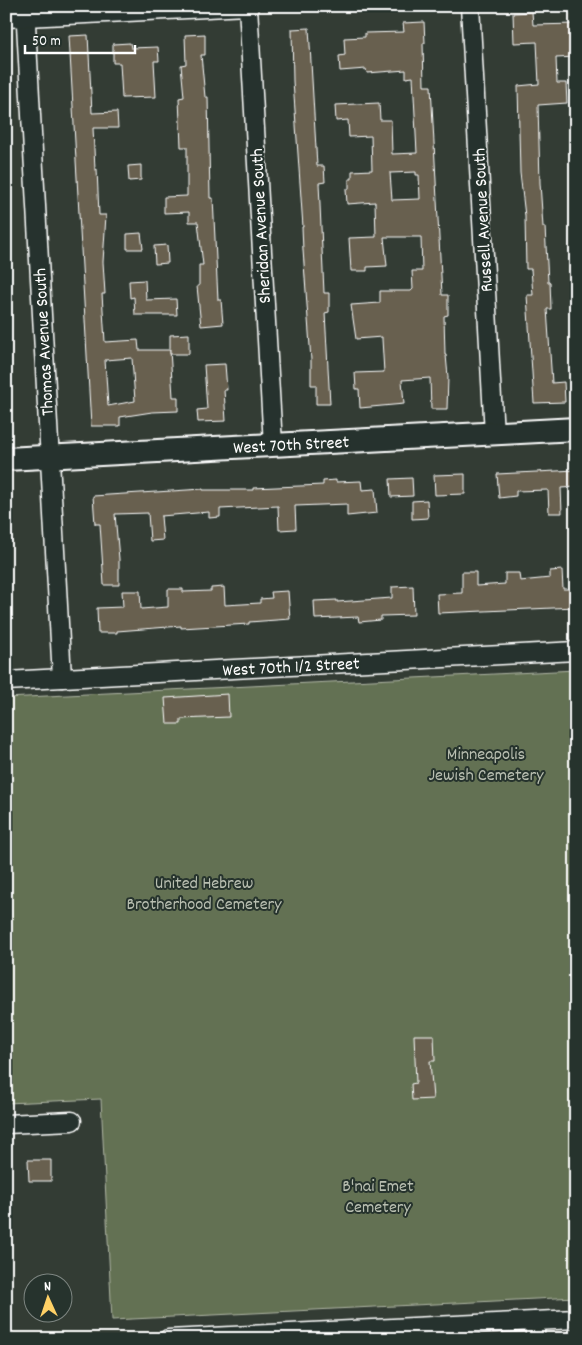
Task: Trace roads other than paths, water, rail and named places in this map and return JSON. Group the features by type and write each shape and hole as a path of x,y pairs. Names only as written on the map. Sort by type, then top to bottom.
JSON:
{"street":[{"path":"6,18 25,12 248,6"},
{"name":"Sheridan Avenue South","path":"248,6 273,445"},
{"name":"Russell Avenue South","path":"470,6 494,434"},
{"name":"Thomas Avenue South","path":"25,12 62,678"},
{"name":"West 70th Street","path":"6,459 576,429"},
{"name":"West 70th 1/2 Street","path":"6,681 576,651"},
{"path":"6,1124 72,1121"},
{"path":"168,1339 315,1336 576,1319"},
{"path":"535,1321 536,1339"}],"park label":[{"name":"Minneapolis Jewish Cemetery","path":"486,763"},
{"name":"United Hebrew Brotherhood Cemetery","path":"204,892"},
{"name":"B'nai Emet Cemetery","path":"378,1195"}]}
